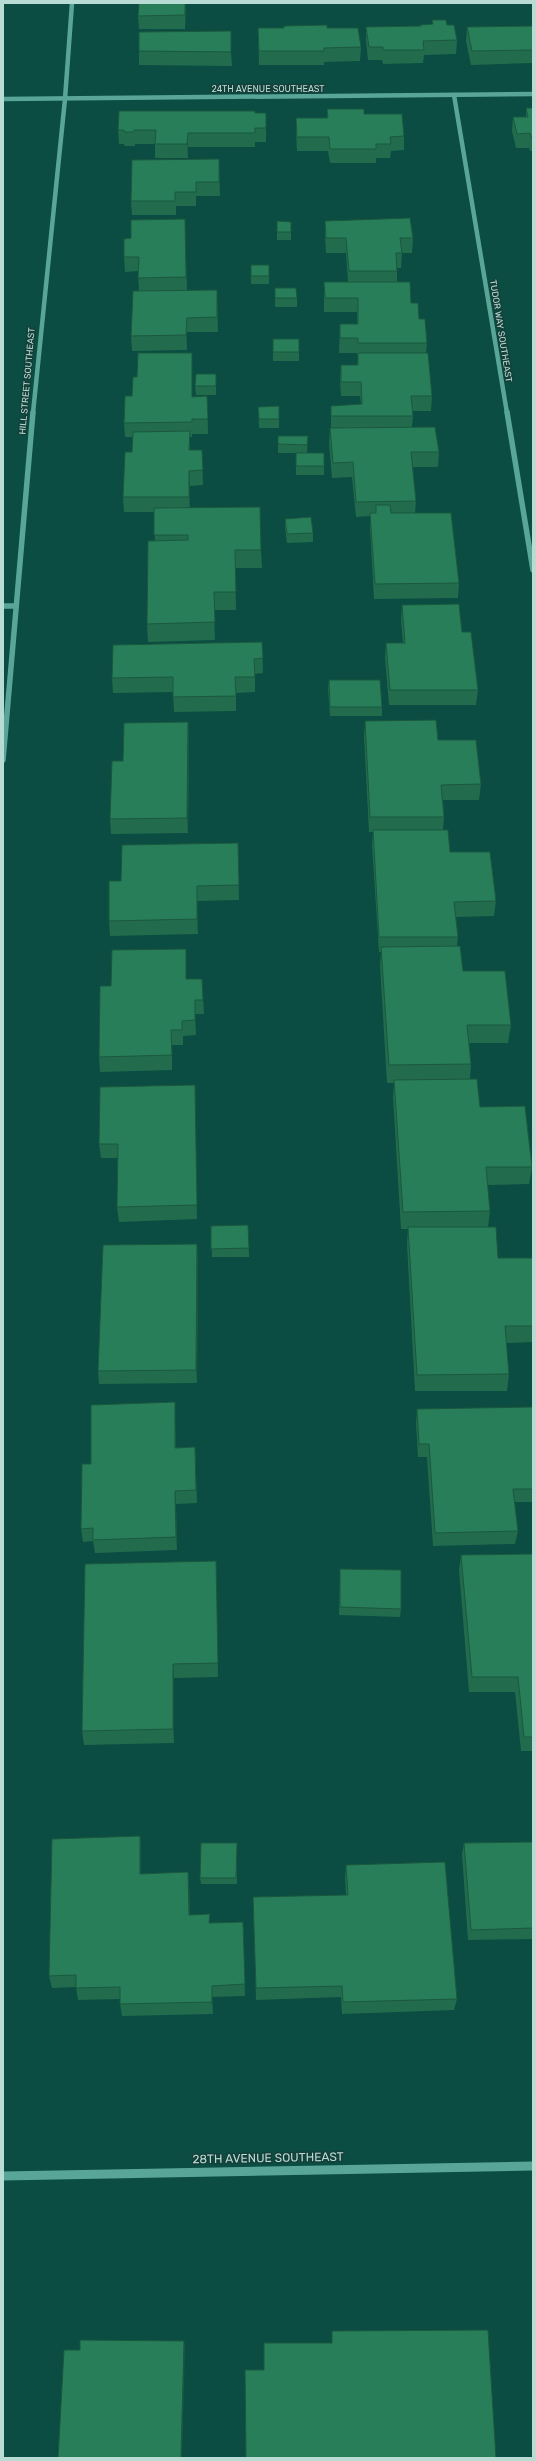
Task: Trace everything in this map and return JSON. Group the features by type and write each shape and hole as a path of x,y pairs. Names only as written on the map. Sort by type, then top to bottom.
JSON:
{"street":[{"name":"HILL STREET SOUTHEAST","path":"3,760 15,606 38,354 65,99 72,3"},
{"name":"24TH AVENUE SOUTHEAST","path":"3,99 533,94"},
{"name":"TUDOR WAY SOUTHEAST","path":"454,95 533,570"},
{"path":"3,606 15,606"},
{"name":"28TH AVENUE SOUTHEAST","path":"3,2176 533,2166"}],"building":[{"path":"139,3 185,3 185,15 138,16"},
{"path":"432,20 446,20 447,25 454,25 457,40 423,41 424,50 383,50 383,47 369,47 366,27 421,26 420,25 433,24"},
{"path":"327,25 327,28 358,28 361,47 324,48 324,51 259,51 258,28"},
{"path":"533,26 533,50 472,51 467,27"},
{"path":"231,31 231,52 139,51 139,32"},
{"path":"526,108 533,108 533,137 531,137 530,133 517,134 513,117 528,117"},
{"path":"327,109 364,109 364,114 402,114 404,136 390,137 391,144 376,144 376,149 330,149 329,137 297,137 296,118 328,118"},
{"path":"119,111 255,111 255,113 266,113 266,128 255,128 255,133 188,133 187,144 155,144 156,130 134,130 134,132 124,132 124,130 118,130"},
{"path":"219,159 219,182 196,182 196,192 175,192 175,201 131,201 132,160"},
{"path":"410,218 413,238 400,238 402,253 396,253 397,271 349,271 346,238 326,238 325,221"},
{"path":"185,219 186,277 138,278 139,257 124,257 124,239 131,238 131,220"},
{"path":"277,221 291,222 291,232 277,232"},
{"path":"251,265 269,265 269,276 251,276"},
{"path":"324,282 410,282 411,303 418,303 419,319 425,319 427,343 358,343 358,338 340,338 340,324 358,324 358,298 325,298"},
{"path":"275,288 296,288 297,298 275,298"},
{"path":"217,290 217,317 187,318 186,335 131,336 133,291"},
{"path":"273,339 299,339 299,352 273,352"},
{"path":"138,353 192,353 192,397 207,396 208,419 192,419 192,422 124,423 125,396 132,396 133,377 137,377"},
{"path":"358,353 428,353 432,396 411,396 413,416 331,416 331,406 362,404 361,382 341,382 341,365 358,365"},
{"path":"196,374 216,374 216,386 195,386"},
{"path":"279,406 279,419 259,419 258,407"},
{"path":"435,427 439,452 411,452 416,501 356,502 353,462 333,463 330,428"},
{"path":"190,431 189,450 202,450 203,470 189,471 189,497 123,497 125,452 132,452 133,432"},
{"path":"278,436 308,436 307,445 278,444"},
{"path":"296,453 324,453 324,466 296,466"},
{"path":"376,505 390,505 391,513 451,513 459,583 375,584 370,513 376,513"},
{"path":"260,507 261,550 235,550 236,592 214,592 215,622 147,624 148,541 188,540 188,535 154,535 154,508"},
{"path":"311,517 313,533 287,534 285,519"},
{"path":"459,604 462,632 471,632 478,690 390,690 386,643 405,643 402,605"},
{"path":"262,642 263,658 254,659 255,677 235,677 236,696 173,697 173,677 112,678 113,645"},
{"path":"329,680 380,680 382,707 330,707"},
{"path":"436,720 438,740 476,740 481,784 441,785 444,817 370,817 365,721"},
{"path":"188,722 187,818 110,819 112,761 123,761 124,723"},
{"path":"373,830 448,830 450,852 490,852 496,901 454,902 458,937 379,937"},
{"path":"238,843 239,885 197,886 197,919 109,921 109,881 121,881 122,845"},
{"path":"460,946 463,971 505,971 511,1025 467,1025 471,1064 389,1065 381,947"},
{"path":"186,949 186,979 202,979 203,1000 195,1000 195,1020 182,1021 182,1030 171,1030 172,1055 99,1057 100,986 111,986 112,950"},
{"path":"477,1079 480,1107 525,1106 532,1167 486,1167 490,1211 403,1212 394,1080"},
{"path":"195,1085 197,1205 117,1207 118,1144 99,1144 100,1087"},
{"path":"248,1225 249,1248 211,1249 211,1226"},
{"path":"408,1227 496,1227 498,1258 533,1258 533,1326 505,1326 509,1374 417,1375"},
{"path":"197,1244 196,1370 98,1371 103,1245"},
{"path":"175,1402 175,1448 195,1447 196,1490 175,1491 176,1537 93,1540 93,1528 81,1529 82,1464 91,1464 91,1405"},
{"path":"533,1407 533,1489 513,1489 518,1531 435,1533 429,1444 419,1444 417,1409"},
{"path":"533,1554 533,1737 524,1737 518,1677 472,1677 461,1555"},
{"path":"216,1561 218,1663 173,1664 173,1729 82,1731 85,1564"},
{"path":"340,1569 401,1570 401,1609 340,1607"},
{"path":"140,1836 140,1874 188,1872 189,1915 210,1914 209,1923 243,1922 245,1984 212,1986 212,2002 120,2004 120,1987 76,1988 76,1975 49,1976 52,1839"},
{"path":"533,1842 533,1928 471,1930 464,1843"},
{"path":"201,1843 237,1843 236,1878 200,1878"},
{"path":"445,1862 457,1999 343,2002 342,1986 256,1988 253,1897 348,1895 346,1865"},
{"path":"488,2330 496,2458 246,2458 245,2370 264,2370 264,2343 332,2343 332,2331"},
{"path":"80,2340 184,2341 181,2458 58,2458 64,2350 80,2350"}]}
